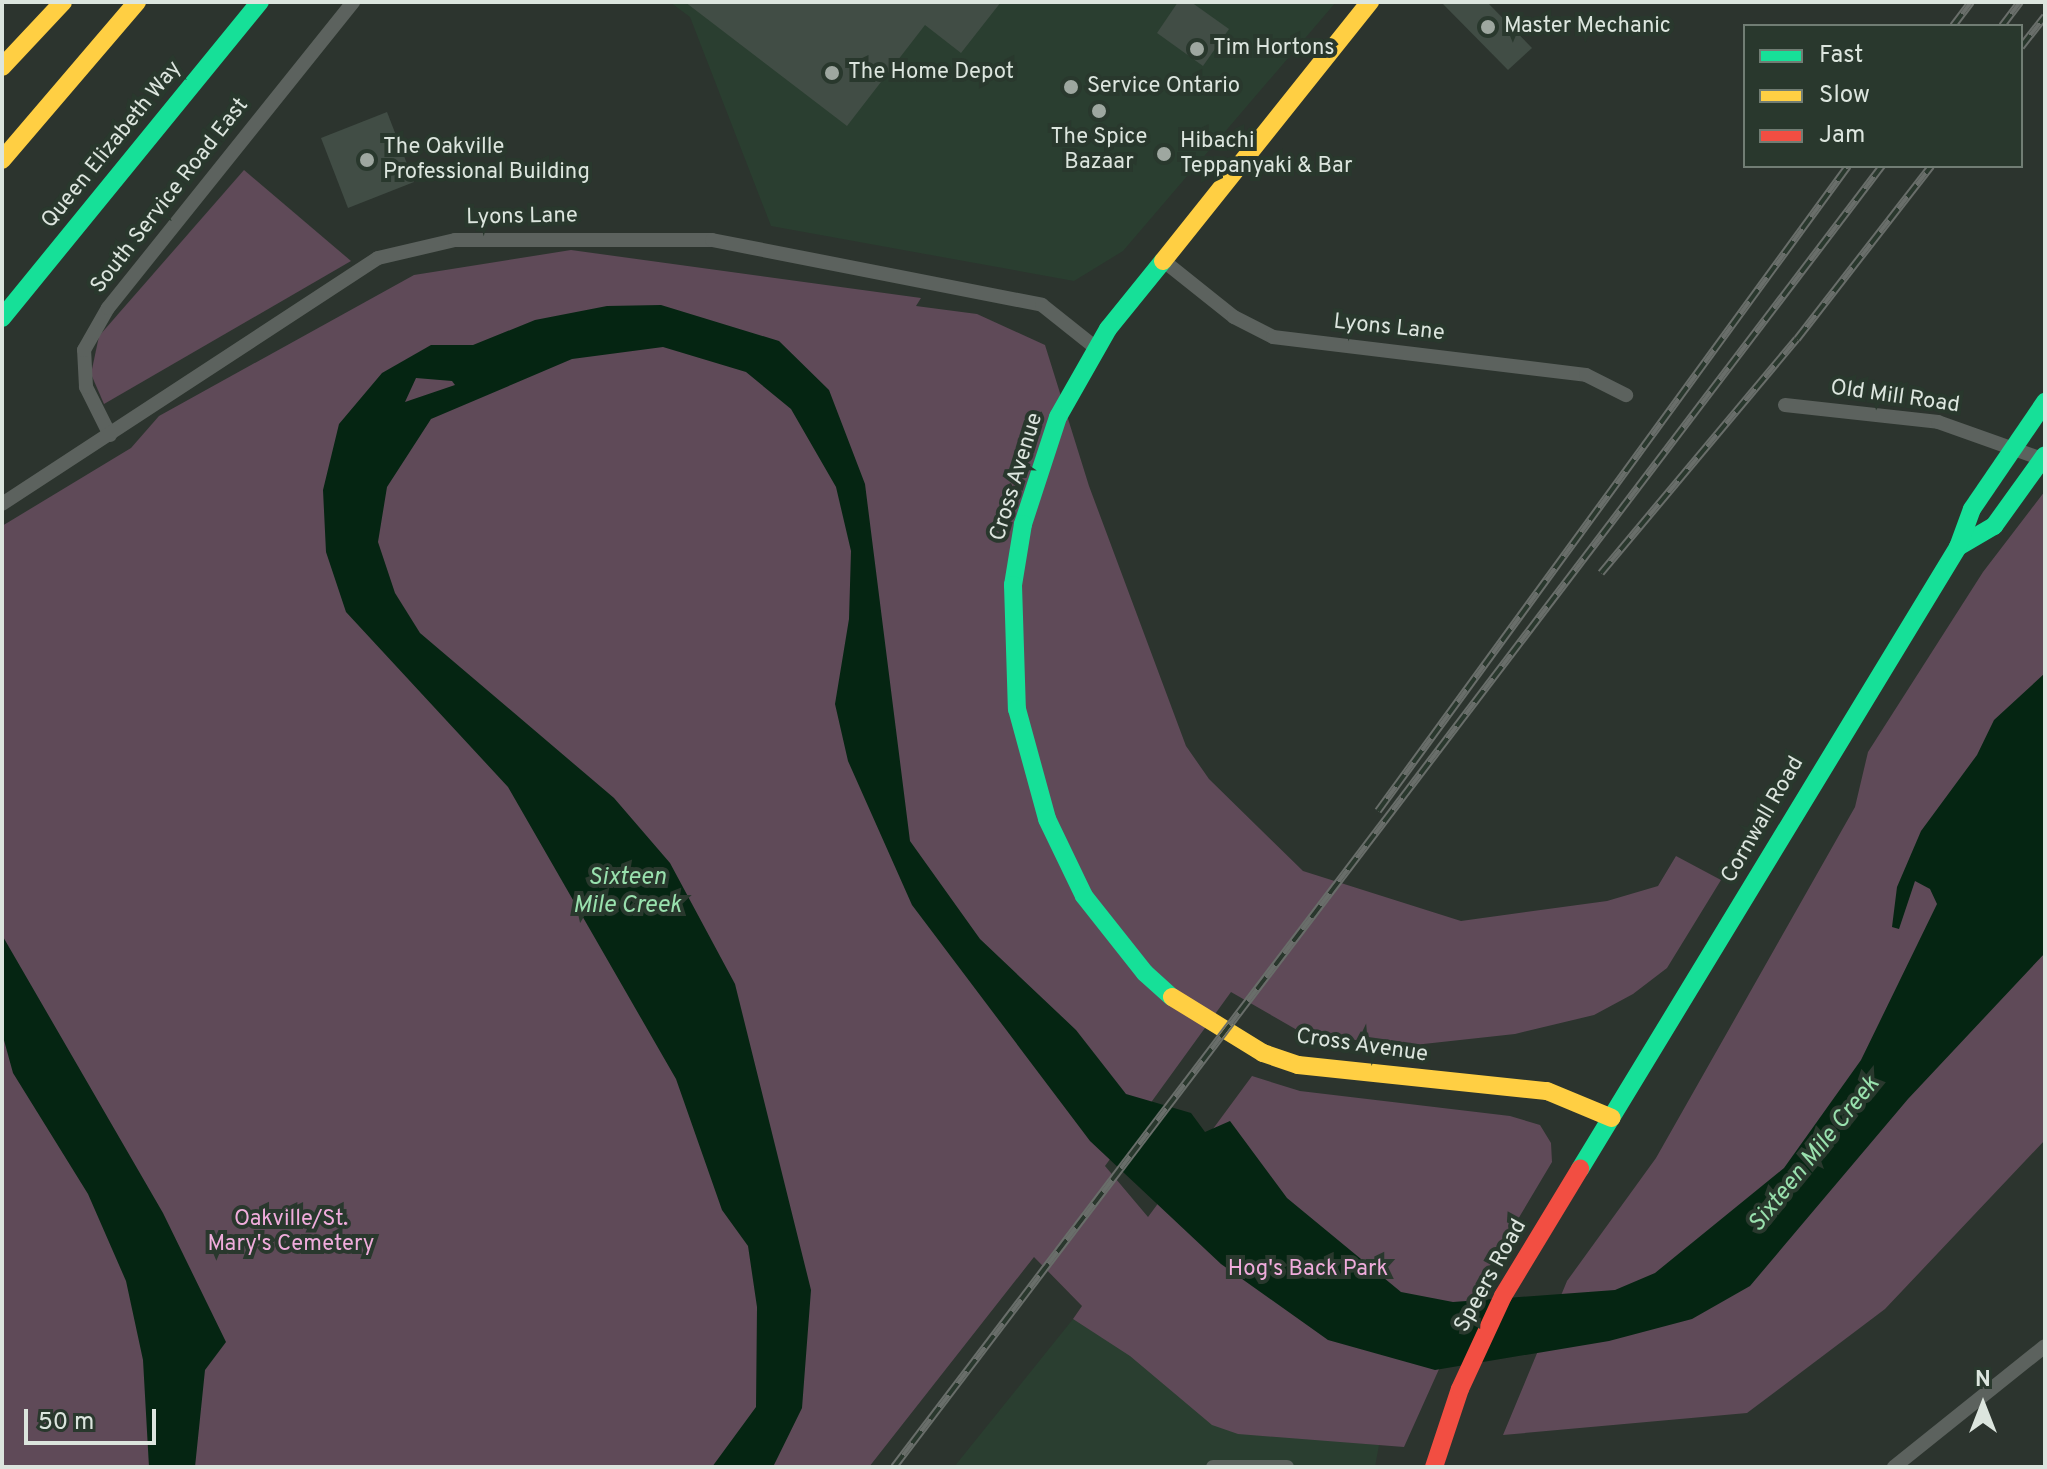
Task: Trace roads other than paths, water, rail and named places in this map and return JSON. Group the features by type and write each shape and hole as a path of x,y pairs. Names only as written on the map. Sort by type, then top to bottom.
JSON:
{"main road":[{"path":"2,67 63,2"},
{"path":"2,160 137,2"},
{"name":"Queen Elizabeth Way","path":"2,318 260,2"},
{"name":"Cross Avenue","path":"1370,2 1096,348 1049,442 1023,524 1013,585 1017,709 1031,771 1067,863 1115,939 1145,973 1227,1036 1323,1070 1571,1096 1612,1118"},
{"name":"Cornwall Road","path":"1612,1118 1958,547 1972,509 2045,402"},
{"name":"Cornwall Road","path":"1958,547 1994,526 2043,457"},
{"name":"Speers Road","path":"1434,1467 1443,1438 1503,1296 1612,1118"}],"street":[{"name":"South Service Road East","path":"110,435 86,387 84,350 108,308 353,2"},
{"name":"Lyons Lane","path":"2,504 378,258 455,240 712,240 1042,305 1096,348"},
{"name":"Lyons Lane","path":"1165,262 1234,317 1273,337 1586,375 1626,395"},
{"name":"Old Mill Road","path":"1785,405 1938,422 2043,457"},
{"path":"1894,1467 2045,1346"},
{"path":"1213,1467 1287,1467"}],"water":[{"name":"Sixteen Mile Creek","path":"661,305 779,341 829,390 865,484 910,841 980,939 1076,1030 1126,1094 1191,1113 1205,1132 1230,1121 1287,1198 1401,1292 1453,1302 1615,1290 1655,1273 1784,1168 1861,1060 1937,904 1930,889 1915,881 1899,929 1892,927 1897,887 1921,831 1977,755 1994,720 2045,673 2045,953 1908,1099 1750,1286 1692,1319 1609,1341 1435,1370 1328,1340 1221,1264 1090,1141 912,905 848,761 835,704 849,619 851,551 836,487 791,409 746,372 663,347 572,359 431,419 387,487 378,542 395,593 420,633 614,798 670,863 735,984 811,1290 802,1408 773,1467 712,1467 756,1407 757,1307 748,1246 722,1210 676,1079 508,787 346,612 326,552 323,490 339,424 382,373 431,345 473,345 535,320 607,306","holes":["416,378 452,381 455,385 405,402"]},
{"path":"2,935 163,1213 226,1342 205,1370 195,1467 149,1467 143,1360 126,1281 88,1194 13,1073 2,1033"}],"railway":[{"path":"1954,24 1971,2"},
{"path":"2004,24 2020,2"},
{"path":"2023,44 2045,16"},
{"path":"1378,811 1847,168"},
{"path":"894,1467 1880,168"},
{"path":"1601,573 1797,339 1929,168"}],"place":[{"name":"Master Mechanic","path":"1488,27"},
{"name":"Tim Hortons","path":"1197,49"},
{"name":"The Home Depot","path":"832,73"},
{"name":"Service Ontario","path":"1071,87"},
{"name":"The Spice Bazaar","path":"1099,111"},
{"name":"Hibachi Teppanyaki & Bar","path":"1164,154"},
{"name":"The Oakville Professional Building","path":"367,160"}],"park label":[{"name":"Oakville/St. Mary's Cemetery","path":"291,1232"},
{"name":"Hog's Back Park","path":"1308,1270"}]}
